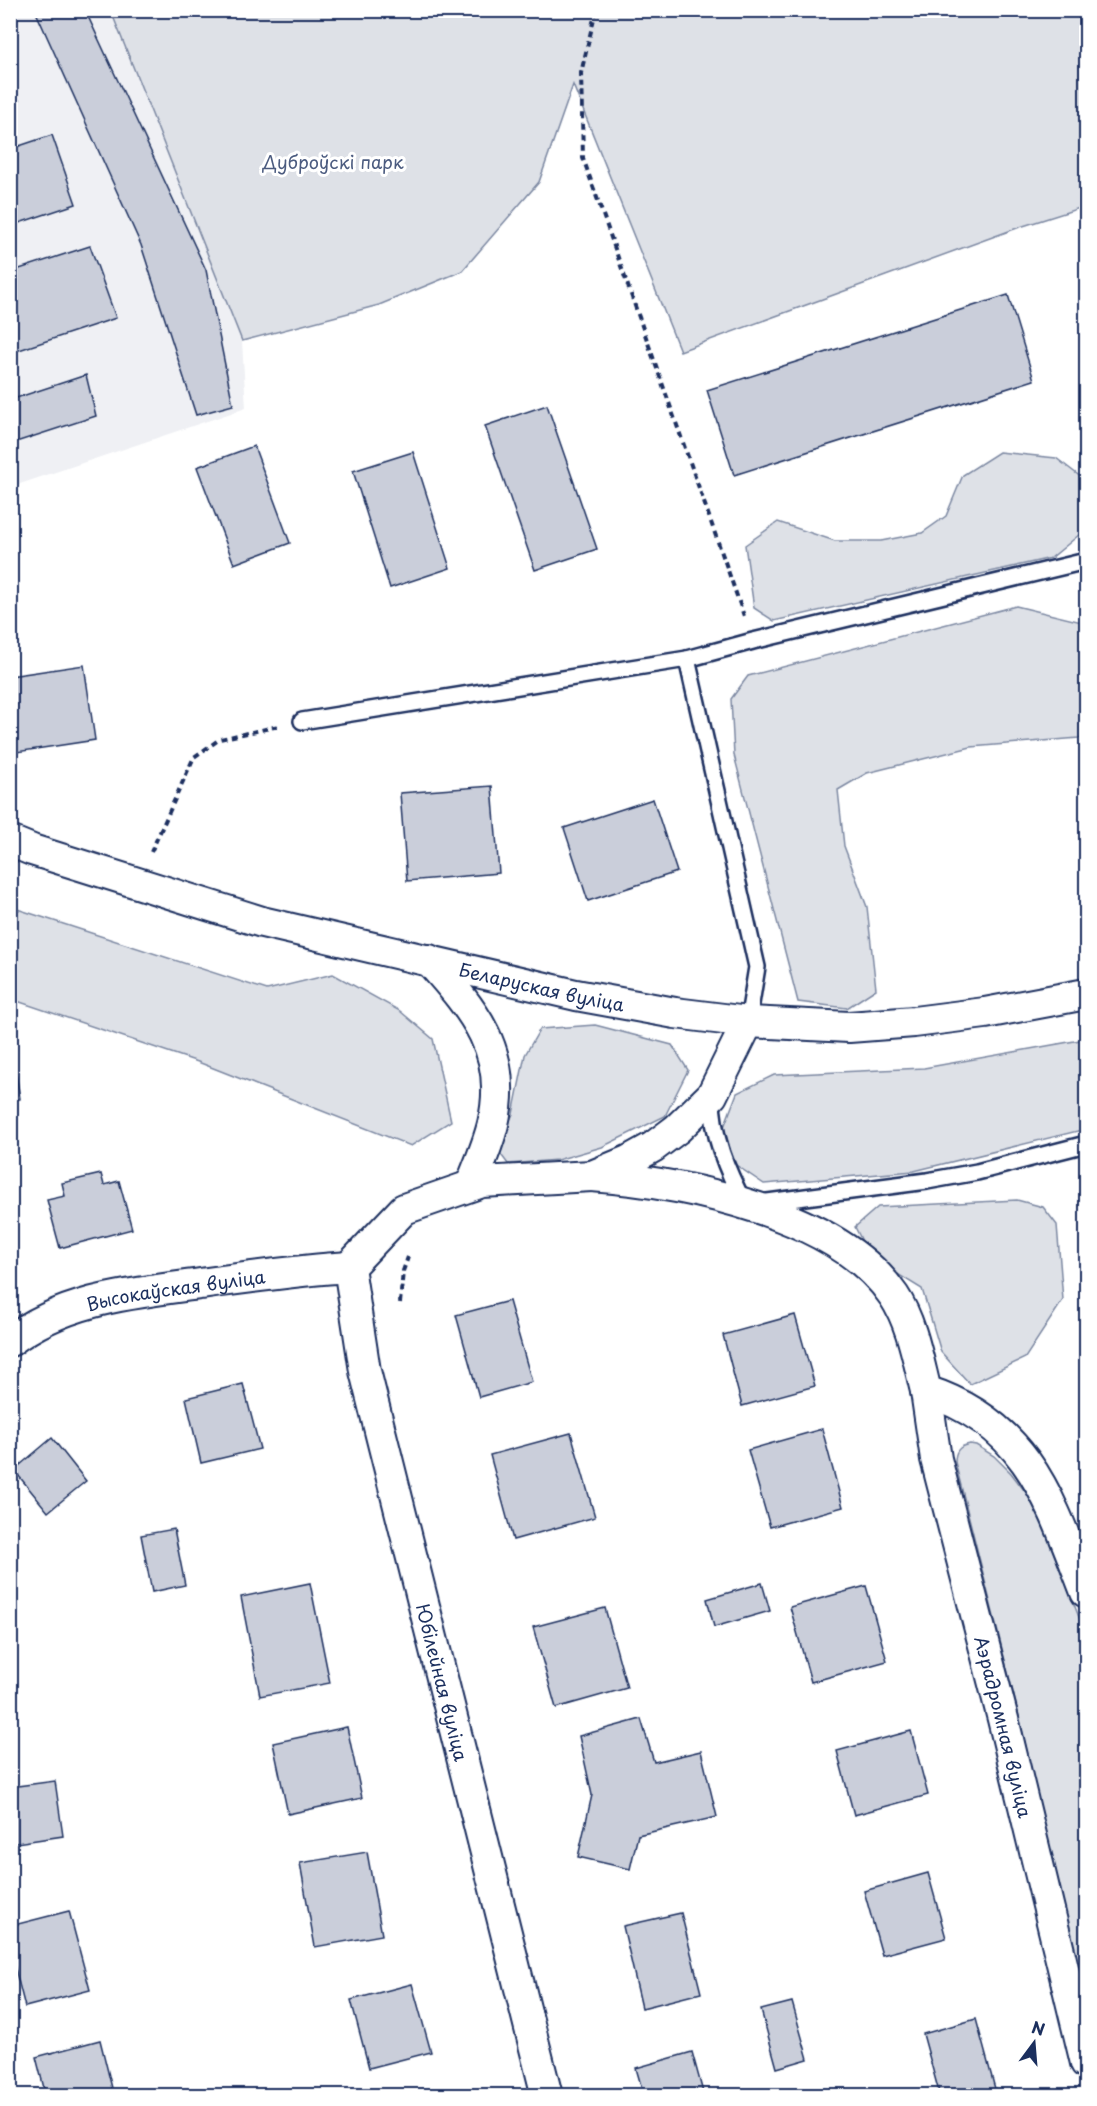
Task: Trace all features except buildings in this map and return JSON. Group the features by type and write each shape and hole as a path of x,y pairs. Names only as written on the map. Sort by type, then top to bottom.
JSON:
{"street":[{"name":"Беларуская вуліца","path":"10,841 262,922 576,995 675,1012 748,1022 849,1027 985,1014 1086,994"},
{"path":"429,960 459,993 481,1025 495,1060 498,1089 493,1124 471,1185"},
{"path":"349,1267 404,1209 482,1182 592,1176 628,1161 653,1147 677,1129 712,1095 748,1022"},
{"name":"Аэрадромная вуліца","path":"592,1176 663,1184 745,1205 794,1223 832,1240 857,1257 895,1297 906,1321 926,1391 936,1459 1086,2063"},
{"name":"Высокаўская вуліца","path":"10,1341 27,1328 73,1307 124,1295 295,1270 349,1267"},
{"name":"Юбілейная вуліца","path":"349,1267 365,1371 547,2096"},
{"path":"926,1391 947,1398 990,1423 1009,1440 1027,1462 1052,1507 1086,1592"}],"lane":[{"path":"302,721 687,659 1086,561"},
{"path":"687,659 757,967 748,1022"},
{"path":"712,1095 712,1116 717,1138 734,1185 745,1205 927,1181 977,1172 1086,1144"}],"path":[{"path":"596,10 580,73 583,158 753,641"},
{"path":"138,884 194,757 220,739 302,721"}],"shaded area":[{"path":"10,11 111,11 242,341 246,408 11,487"}],"green space":[{"name":"Дуброўскі парк","path":"111,11 1086,11 1086,206 1020,227 680,351 573,85 539,182 462,271 379,305 242,341"},
{"path":"999,452 1056,458 1086,481 1085,530 1051,558 774,621 754,608 745,545 778,522 835,541 881,541 922,533 946,516 963,475"},
{"path":"1016,606 1086,623 1086,735 1079,738 971,747 867,773 838,790 844,846 867,907 876,989 847,1008 798,1002 734,755 731,699 748,676"},
{"path":"11,907 267,990 333,974 400,1011 433,1039 451,1121 411,1146 198,1062 11,999"},
{"path":"595,1025 672,1045 688,1070 665,1116 602,1147 557,1160 508,1164 496,1148 513,1114 525,1055 540,1029"},
{"path":"1086,1039 1086,1129 914,1171 764,1184 733,1163 724,1127 737,1093 774,1075 924,1068"},
{"path":"1017,1200 1043,1207 1057,1225 1063,1300 1025,1358 970,1384 941,1352 922,1289 870,1257 855,1227 878,1207"},
{"path":"970,1444 994,1456 1027,1494 1041,1520 1086,1635 1086,2012 1019,1716 955,1462 958,1450"}]}
